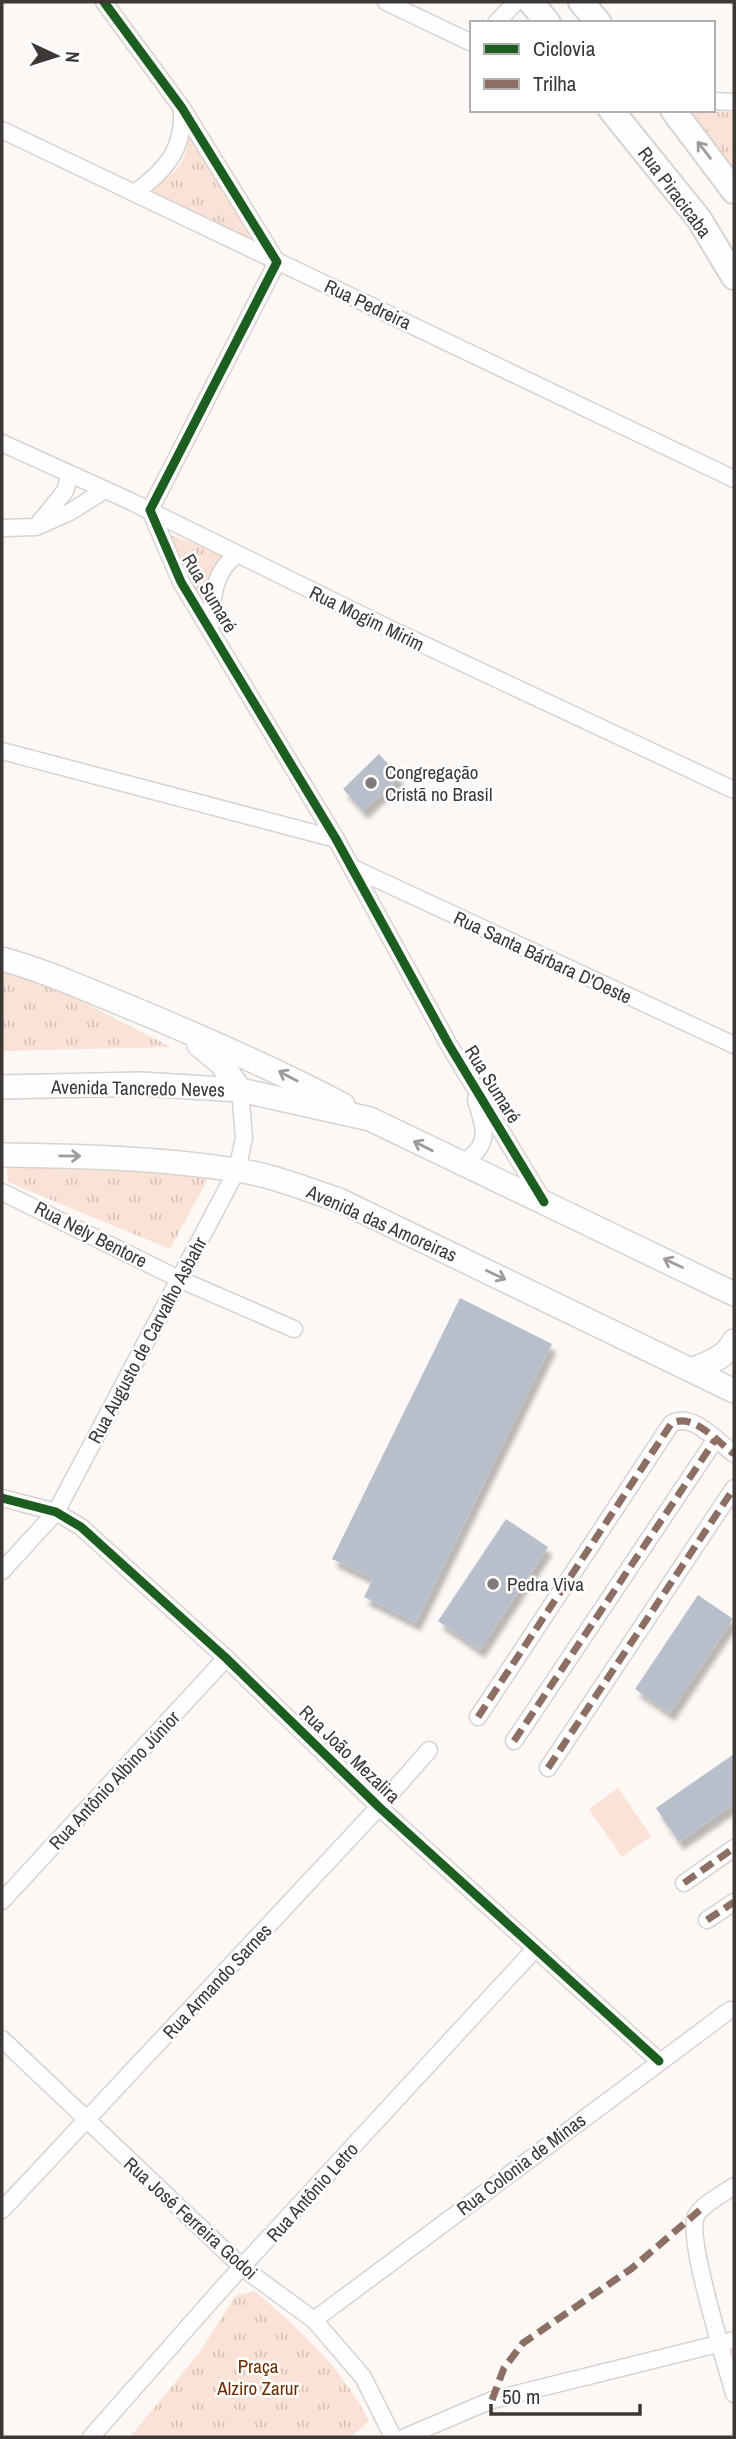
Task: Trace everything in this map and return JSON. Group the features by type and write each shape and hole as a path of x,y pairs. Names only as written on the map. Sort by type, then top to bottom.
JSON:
{"main road":[{"path":"531,2 546,21"},
{"path":"582,2 597,21"},
{"name":"Rua Piracicaba","path":"613,112 699,219 734,277"},
{"path":"675,112 734,191"},
{"path":"2,959 30,967 171,1024 275,1070 370,1119"},
{"path":"171,1024 221,1063 240,1090"},
{"name":"Avenida Tancredo Neves","path":"2,1087 141,1084 240,1090 370,1119 460,1165 544,1202 734,1294"},
{"name":"Avenida das Amoreiras","path":"2,1155 78,1155 237,1170 280,1180 339,1200 734,1391"},
{"path":"693,1369 713,1362 730,1349 734,1340"}],"street":[{"path":"104,2 182,108 277,262 150,510"},
{"path":"386,2 470,42"},
{"path":"498,21 516,2"},
{"path":"715,101 734,102"},
{"path":"136,191 160,173 171,159 179,144 182,108"},
{"name":"Rua Pedreira","path":"2,130 136,191 277,262 734,479"},
{"name":"Rua Mogim Mirim","path":"2,443 150,510 236,555 734,790"},
{"path":"36,527 65,491 70,474"},
{"path":"2,528 36,527 70,512 105,490"},
{"name":"Rua Sumaré","path":"150,510 181,582 353,868 449,1045 544,1202"},
{"name":"Rua Sumaré","path":"210,627 217,575 221,567 236,555"},
{"path":"2,751 336,839"},
{"name":"Rua Santa Bárbara D'Oeste","path":"353,868 734,1045"},
{"name":"Rua Sumaré","path":"460,1165 481,1147 485,1129 465,1068"},
{"name":"Rua Augusto de Carvalho Asbahr","path":"2,1571 56,1512 237,1170 244,1138 240,1090"},
{"name":"Rua Nely Bentore","path":"2,1192 179,1279 294,1329"},
{"path":"478,1717 671,1424 678,1420 689,1420 734,1454"},
{"path":"514,1741 715,1440"},
{"path":"548,1768 734,1488"},
{"name":"Rua João Mezalira","path":"2,1498 56,1512 81,1527 226,1658 379,1807 659,2061"},
{"name":"Rua Antônio Albino Júnior","path":"2,1901 226,1658"},
{"name":"Rua Armando Sarnes","path":"2,2210 379,1807 429,1750"},
{"path":"684,1883 734,1848"},
{"path":"707,1920 734,1902"},
{"name":"Rua Antônio Letro","path":"91,2437 535,1949"},
{"name":"Rua Colonia de Minas","path":"314,2320 730,2010"},
{"name":"Rua José Ferreira Godoi","path":"2,2039 85,2121 243,2268 314,2320 363,2377 393,2437"},
{"path":"734,2186 700,2210 695,2220 696,2243 728,2342 734,2394"},
{"path":"405,2437 492,2400 728,2342"}],"green space":[{"path":"692,112 734,112 734,174"},
{"path":"187,128 260,247 148,192 179,166 186,150"},
{"path":"167,534 227,555 217,563 204,607"},
{"path":"2,967 28,974 171,1047 2,1051"},
{"path":"6,1163 168,1170 209,1177 170,1249 8,1182"},
{"path":"618,1788 651,1836 622,1857 589,1809"},
{"name":"Praça Alziro Zarur","path":"254,2291 319,2350 346,2384 369,2421 351,2437 130,2437 200,2352 235,2296"}],"building":[{"name":"Congregação Cristã no Brasil","path":"379,754 400,777 363,811 343,789"},
{"path":"460,1298 552,1344 416,1623 364,1597 373,1579 332,1559"},
{"name":"Pedra Viva","path":"506,1519 548,1547 480,1650 438,1621"},
{"path":"698,1595 733,1619 670,1713 635,1689"},
{"path":"734,1754 734,1804 679,1842 656,1808"}],"marked path":[{"path":"478,1717 671,1424 679,1421 696,1425 734,1454"},
{"path":"514,1741 715,1440"},
{"path":"548,1768 734,1488"},
{"path":"684,1883 734,1848"},
{"path":"707,1920 734,1902"},
{"path":"492,2400 504,2368 523,2343 631,2269 700,2210"}],"cycle path":[{"path":"104,2 182,108 277,262 150,510 181,582 336,839 449,1045 544,1202"},
{"path":"2,1498 56,1512 81,1527 226,1658 379,1807 659,2061"}],"place":[{"name":"Congregação Cristã no Brasil","path":"371,783"},
{"name":"Pedra Viva","path":"493,1584"}]}
